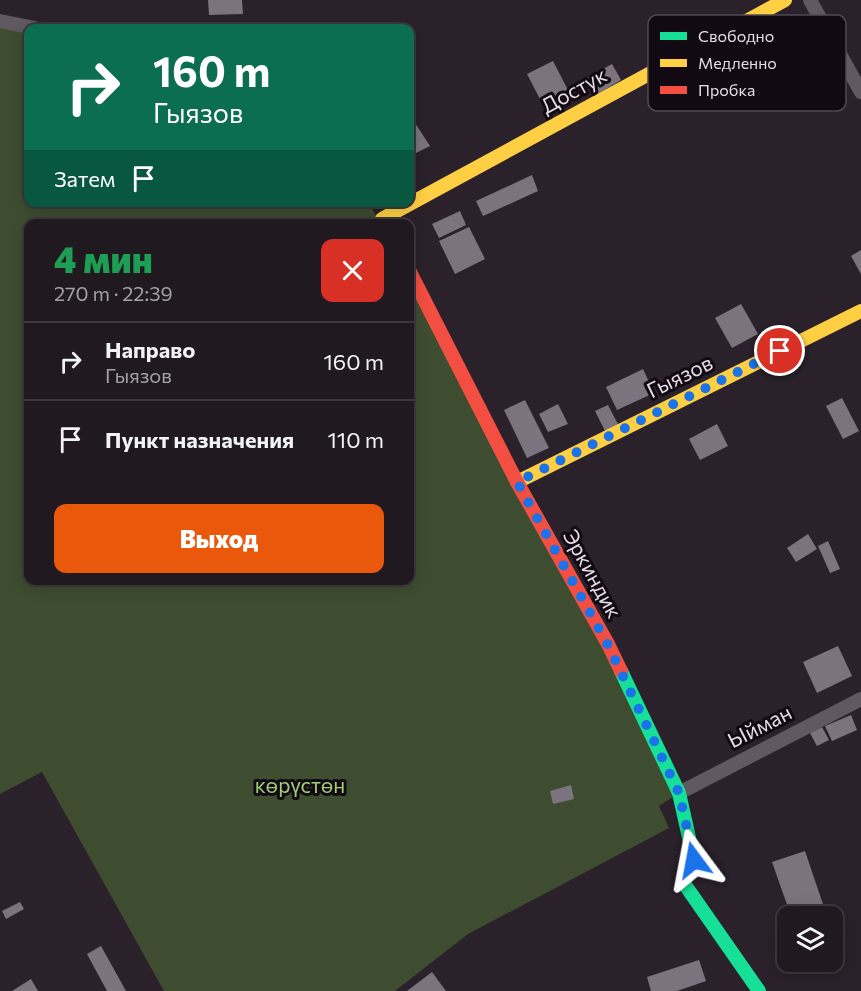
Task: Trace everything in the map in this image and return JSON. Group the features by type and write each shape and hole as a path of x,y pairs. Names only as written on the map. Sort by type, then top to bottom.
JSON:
{"street":[{"name":"Достук","path":"758,15 785,0"},
{"path":"810,0 818,15"},
{"path":"0,21 24,26"},
{"path":"846,65 861,92"},
{"name":"Достук","path":"414,204 648,75"},
{"name":"Достук","path":"387,219 408,207"},
{"name":"Эркиндик","path":"414,280 517,482 608,645 679,793 694,860 683,882 759,991"},
{"name":"Гыязов","path":"517,482 861,311"},
{"name":"Ыйман","path":"679,793 861,699"}],"green space":[{"name":"көрүстөн","path":"0,21 24,27 24,207 371,207 378,219 24,219 24,585 414,585 414,285 679,793 659,806 669,828 468,934 395,991 164,991 42,772 0,794"}],"building":[{"path":"208,0 242,0 243,14 209,15"},
{"path":"553,61 569,92 543,105 527,74"},
{"path":"612,64 621,80 595,96 585,79"},
{"path":"414,122 430,146 414,154"},
{"path":"532,175 538,191 483,216 476,201"},
{"path":"460,211 466,225 439,238 432,224"},
{"path":"469,227 485,259 455,274 439,241"},
{"path":"861,250 861,274 851,256"},
{"path":"741,304 758,334 732,348 715,318"},
{"path":"643,369 654,393 617,410 606,387"},
{"path":"842,398 859,431 843,439 826,406"},
{"path":"525,400 549,448 527,458 504,410"},
{"path":"558,404 568,424 548,432 539,414"},
{"path":"608,405 620,428 607,435 595,411"},
{"path":"717,424 728,446 700,460 689,439"},
{"path":"808,534 817,549 796,562 787,548"},
{"path":"828,541 840,569 830,573 818,546"},
{"path":"838,646 852,676 817,693 803,662"},
{"path":"851,715 857,730 832,741 825,726"},
{"path":"822,727 829,740 817,746 810,733"},
{"path":"571,785 574,799 553,804 550,791"},
{"path":"805,851 824,906 787,906 772,862"},
{"path":"20,902 24,909 6,919 2,911"},
{"path":"101,946 126,991 107,991 87,954"},
{"path":"699,960 706,981 677,991 651,991 647,977"},
{"path":"432,972 446,991 407,991"},
{"path":"31,979 38,991 12,991"}],"traffic: fast":[{"path":"621,671 679,793 694,860 683,882 759,991"}],"traffic: slow":[{"path":"757,15 785,0"},
{"path":"414,202 648,74"},
{"path":"382,219 404,207"},
{"path":"517,482 861,311"}],"traffic: jam":[{"path":"414,280 517,482 621,671"}],"route":[{"path":"694,860 679,793 608,645 517,482 780,351"}]}
